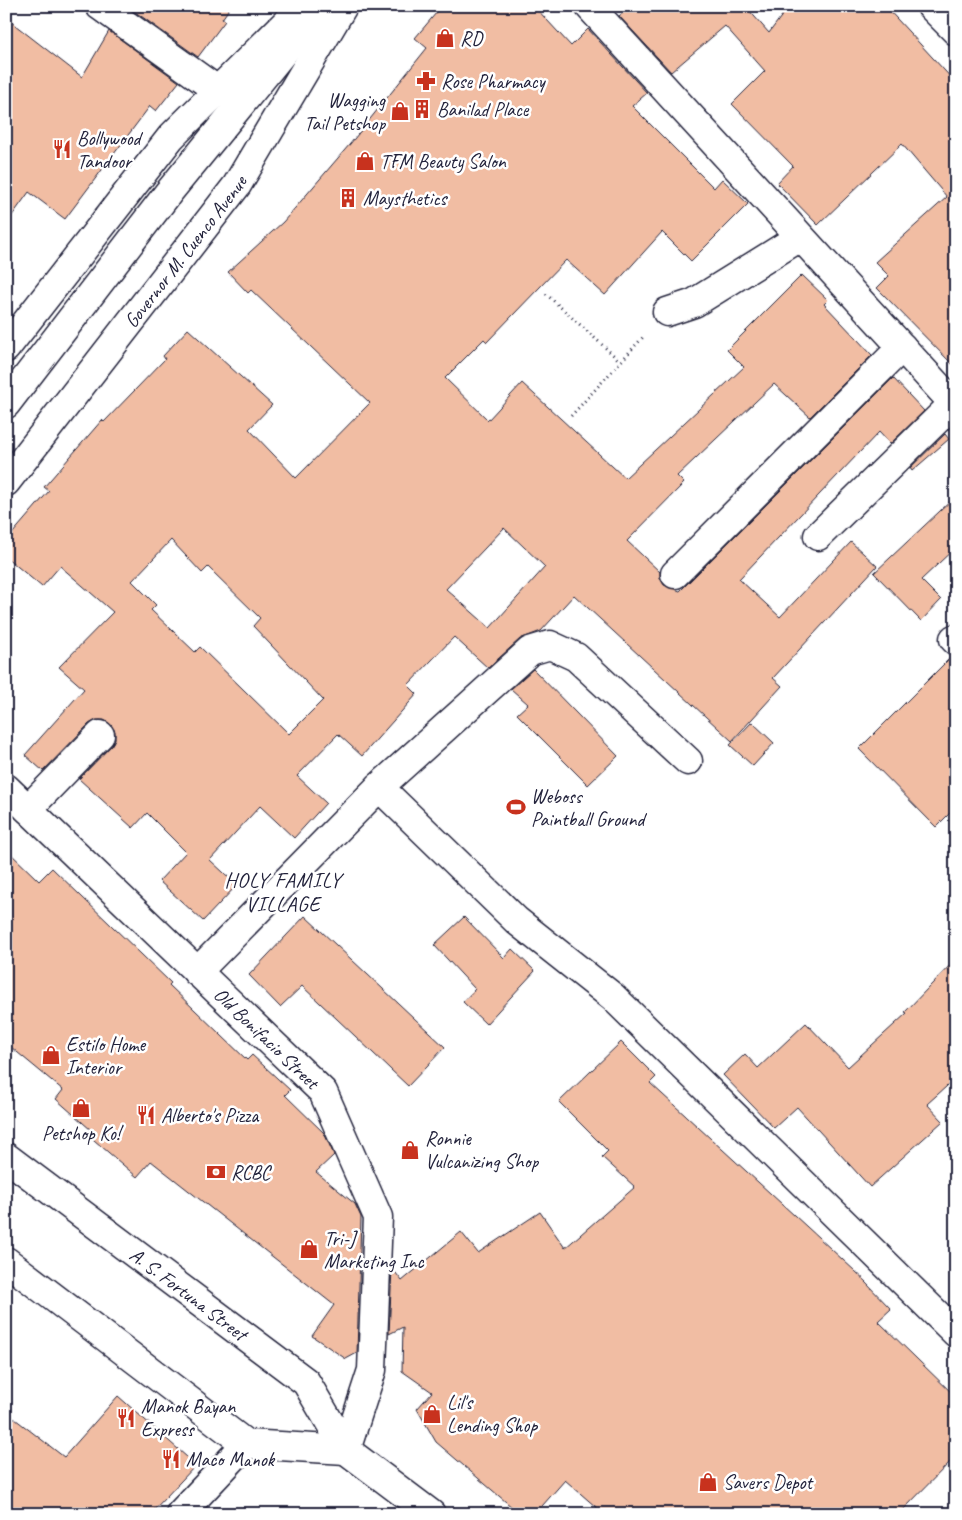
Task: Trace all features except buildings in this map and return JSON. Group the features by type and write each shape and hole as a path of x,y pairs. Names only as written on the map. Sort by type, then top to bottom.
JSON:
{"street":[{"path":"100,6 217,90"},
{"path":"6,348 171,137 303,6"},
{"path":"6,404 169,192 321,6"},
{"name":"Governor M. Cuenco Avenue","path":"6,482 237,185 343,6"},
{"path":"589,6 954,405 818,536"},
{"path":"932,6 956,31"},
{"path":"667,312 694,303 800,236"},
{"path":"675,574 902,347"},
{"path":"197,972 379,788 530,651 550,645 576,657 688,761"},
{"path":"28,809 100,735"},
{"name":"Old Bonifacio Street","path":"6,788 323,1092 378,1217 372,1370 346,1450"},
{"path":"379,788 516,921 613,997 956,1333"},
{"name":"A. S. Fortuna Street","path":"6,1157 306,1382 346,1450 431,1514"},
{"path":"6,1261 246,1444 346,1450"},
{"path":"180,1514 246,1444"}],"path":[{"path":"546,294 620,362"},
{"path":"571,416 667,312"}],"place":[{"name":"RD","path":"445,38"},
{"name":"Rose Pharmacy","path":"426,81"},
{"name":"Banilad Place","path":"422,109"},
{"name":"Wagging Tail Petshop","path":"400,111"},
{"name":"Bollywood Tandoor","path":"62,149"},
{"name":"TFM Beauty Salon","path":"365,161"},
{"name":"Maysthetics","path":"348,198"},
{"name":"Weboss Paintball Ground","path":"516,807"},
{"name":"Estilo Home Interior","path":"51,1055"},
{"name":"Petshop Ko!","path":"81,1108"},
{"name":"Alberto's Pizza","path":"146,1115"},
{"name":"Ronnie Vulcanizing Shop","path":"410,1150"},
{"name":"RCBC","path":"216,1172"},
{"name":"Tri-J Marketing Inc","path":"309,1249"},
{"name":"Lil's Lending Shop","path":"432,1414"},
{"name":"Manok Bayan Express","path":"126,1418"},
{"name":"Maco Manok","path":"171,1459"},
{"name":"Savers Depot","path":"708,1482"}],"district":[{"name":"HOLY FAMILY VILLAGE","path":"283,892"}]}
